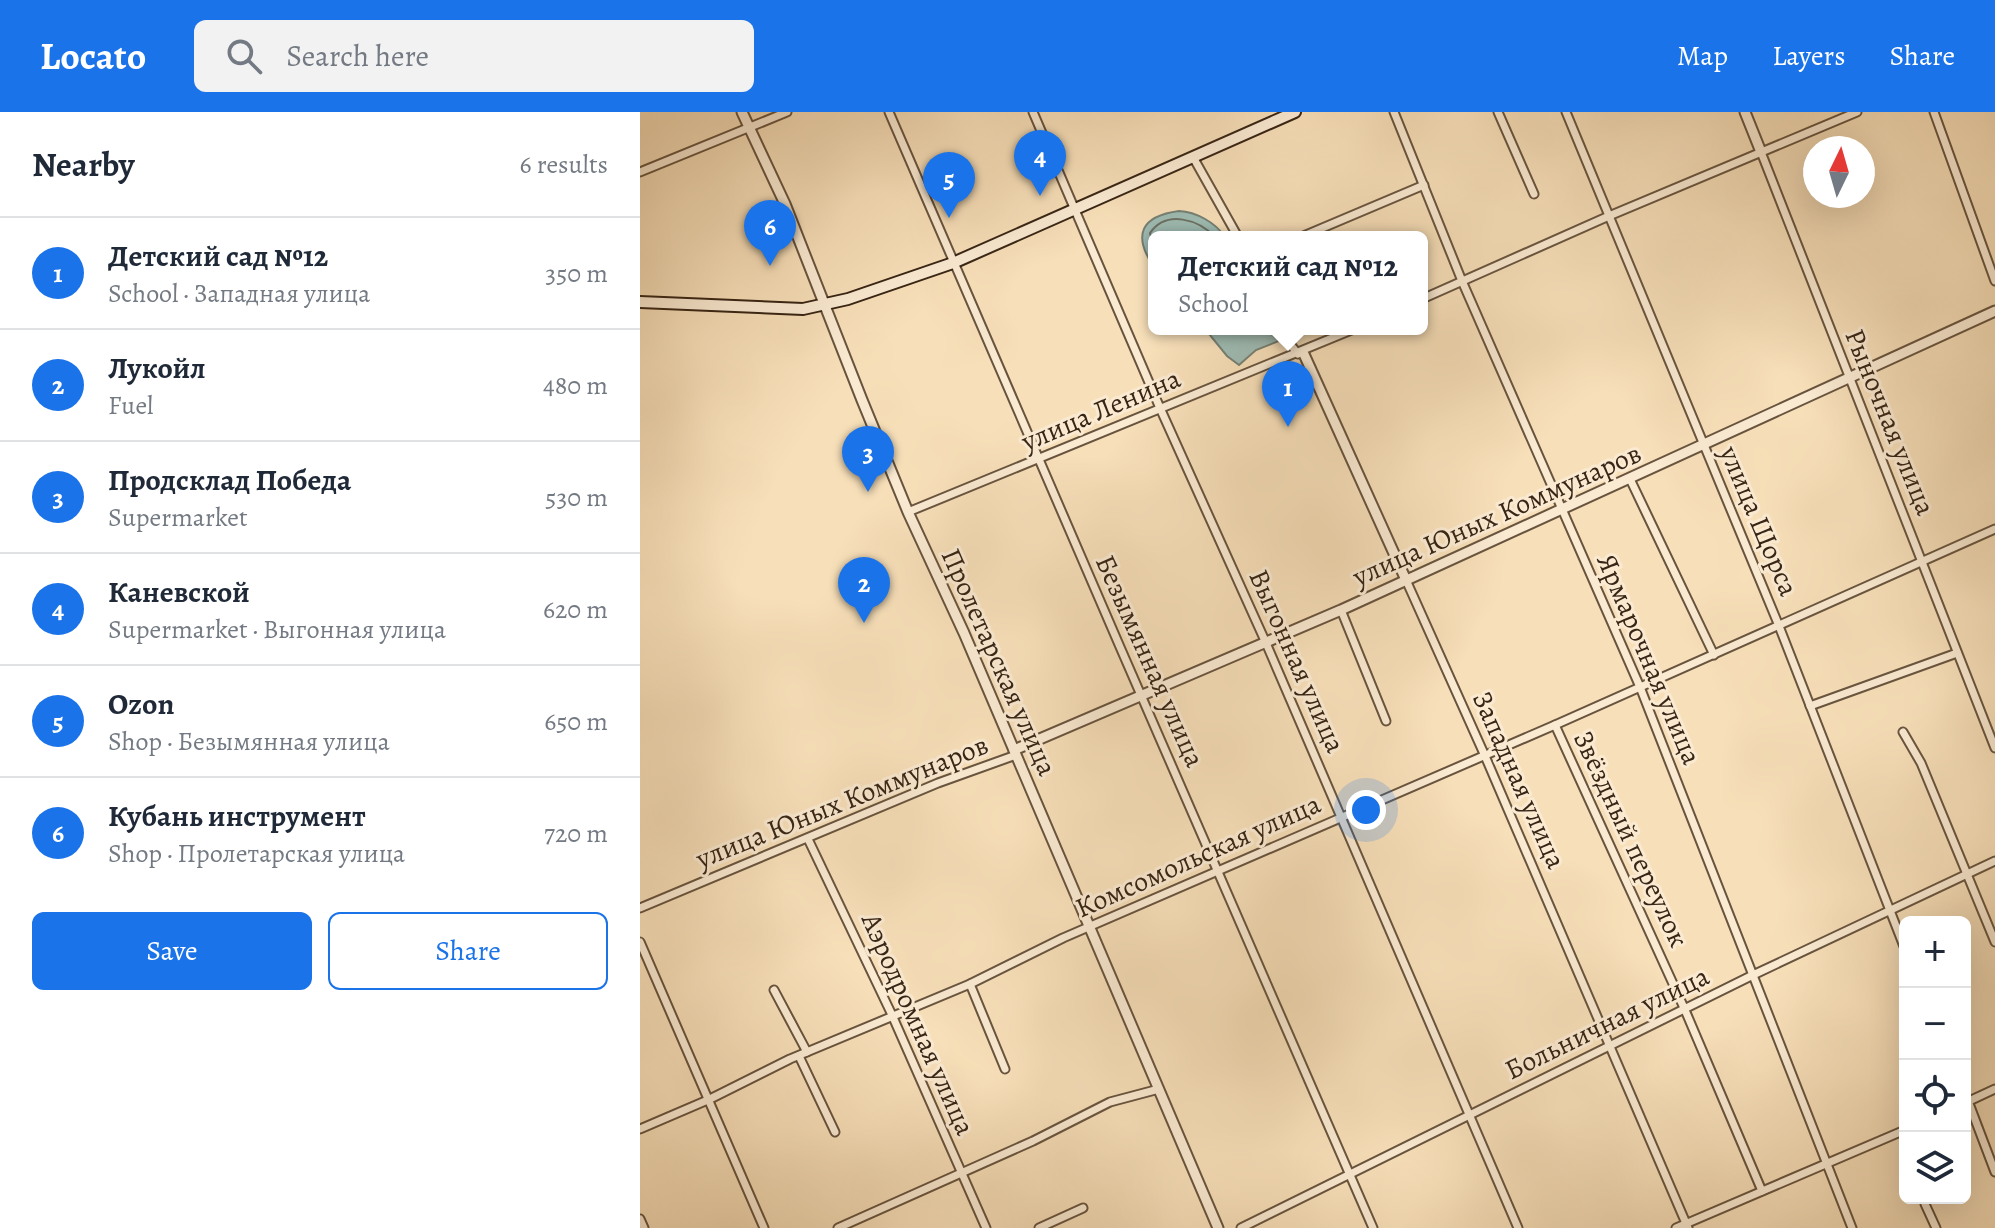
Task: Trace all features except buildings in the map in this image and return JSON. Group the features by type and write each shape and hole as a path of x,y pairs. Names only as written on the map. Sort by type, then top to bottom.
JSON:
{"main road":[{"path":"640,302 803,309 825,306 953,263 1295,112"}],"street":[{"name":"Пролетарская улица","path":"742,112 785,204 908,512 1015,753 1218,1228"},
{"path":"640,172 787,112"},
{"name":"Безымянная улица","path":"889,112 1036,461 1143,696 1373,1228"},
{"name":"Выгонная улица","path":"1033,112 1073,211 1266,643 1518,1228"},
{"name":"Ярмарочная улица","path":"1394,112 1462,281 1640,687 1852,1228"},
{"path":"1498,112 1534,194"},
{"name":"улица Щорса","path":"1566,112 1779,626 1899,935"},
{"name":"Рыночная улица","path":"1745,112 1995,748"},
{"path":"1428,296 1857,112"},
{"path":"1934,112 1995,281"},
{"path":"1193,157 1235,231"},
{"path":"1315,231 1424,185"},
{"name":"улица Юных Коммунаров","path":"640,908 1015,753 1341,610 1995,311"},
{"path":"1284,335 1300,353"},
{"name":"улица Ленина","path":"908,512 1340,335"},
{"name":"Западная улица","path":"1300,353 1485,756 1687,1226"},
{"path":"1630,479 1714,655"},
{"name":"Комсомольская улица","path":"640,1129 803,1054 970,984 1063,938 1485,756 1995,529"},
{"path":"1341,610 1386,721"},
{"path":"1810,706 1957,653"},
{"name":"Звёздный переулок","path":"1555,725 1685,1010 1762,1191"},
{"path":"1903,732 1921,763 1995,942"},
{"name":"Аэродромная улица","path":"808,839 892,1015 986,1228"},
{"name":"Больничная улица","path":"1241,1228 1753,975 1995,861"},
{"path":"640,942 764,1228"},
{"path":"970,984 1005,1069"},
{"path":"774,990 835,1132"},
{"path":"838,1228 961,1174 1110,1102 1159,1089"},
{"path":"1971,1100 1995,1089"},
{"path":"1971,1112 1995,1172"},
{"path":"1676,1228 1687,1226 1901,1132"},
{"path":"1925,1204 1936,1228"},
{"path":"1039,1228 1083,1208"},
{"path":"640,1219 644,1228"}],"water":[{"path":"1179,211 1192,213 1220,231 1148,231 1148,258 1143,245 1144,229 1156,217"},
{"path":"1210,335 1272,335 1279,341 1256,350 1239,365"}],"place":[{"name":"Каневской","path":"1040,196"},
{"name":"Ozon","path":"949,218"},
{"name":"Кубань инструмент","path":"770,266"},
{"name":"Детский сад №12","path":"1288,427"},
{"name":"Продсклад Победа","path":"868,492"},
{"name":"Лукойл","path":"864,623"}]}
